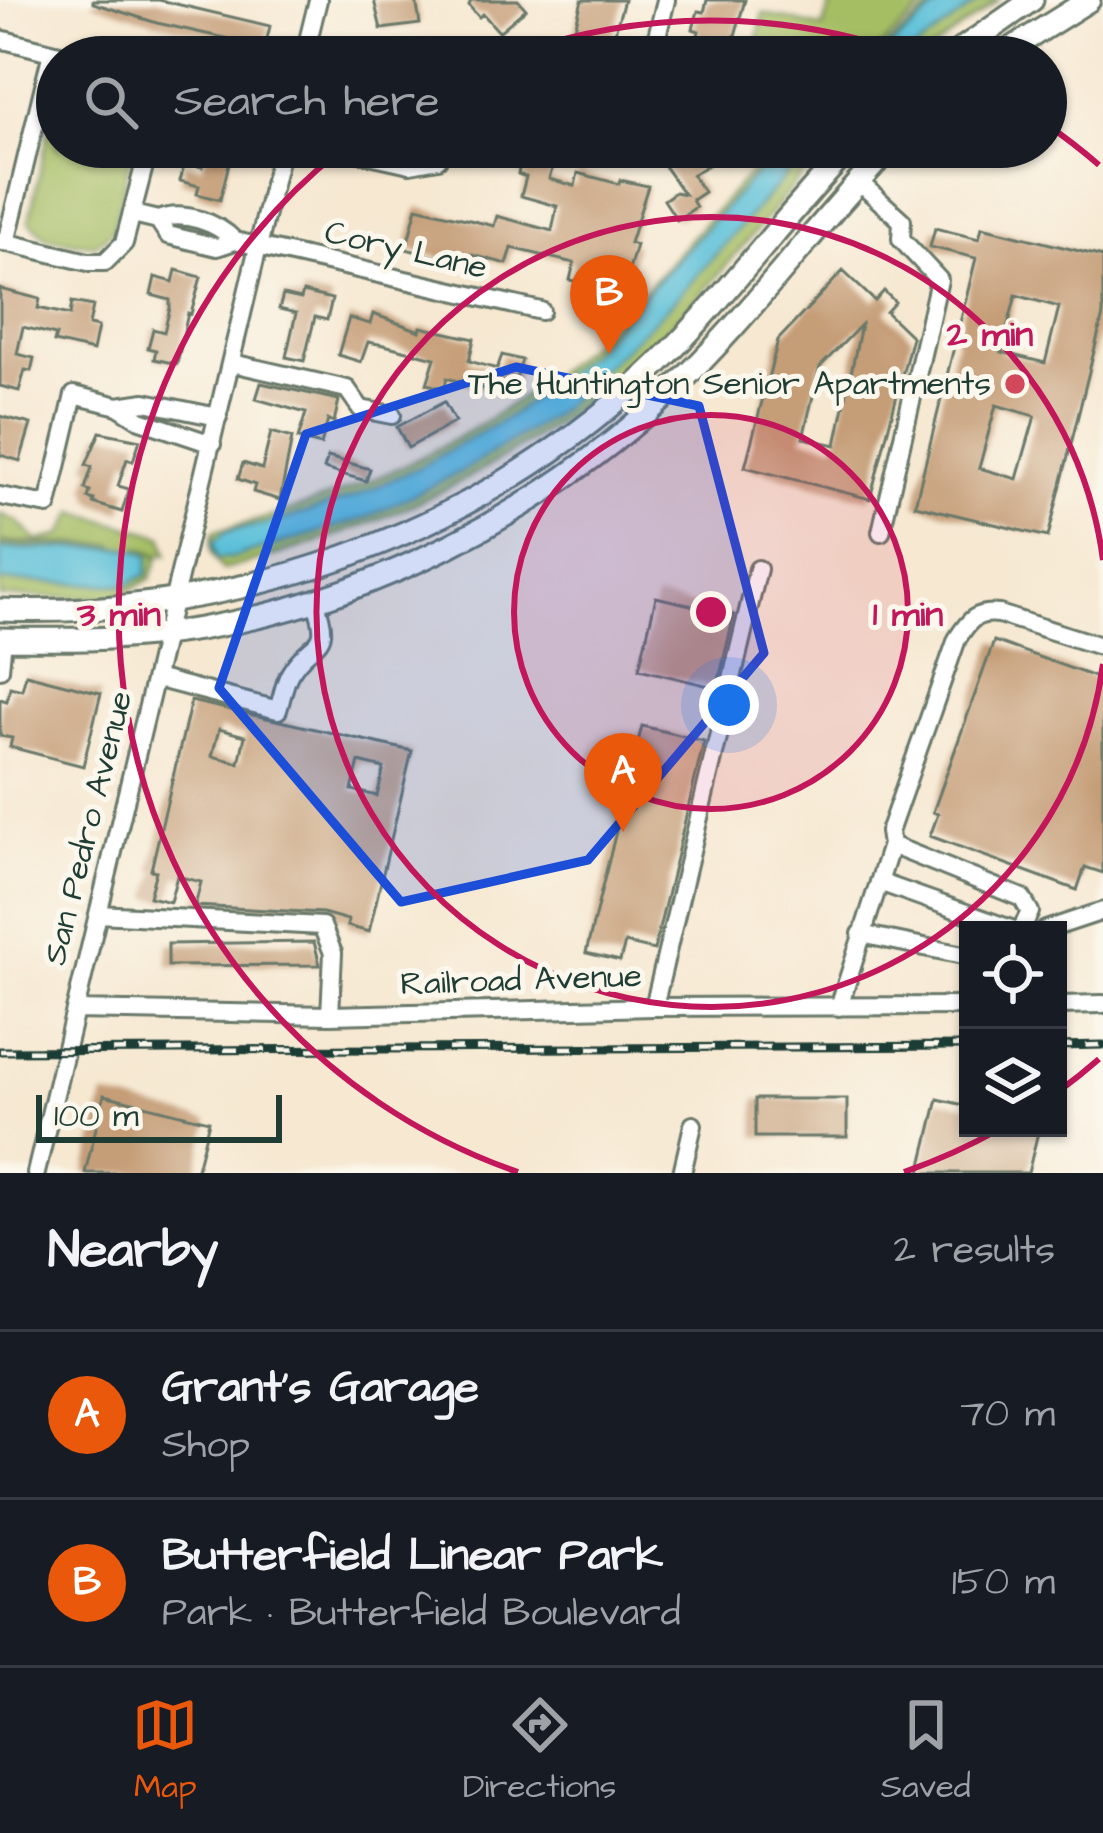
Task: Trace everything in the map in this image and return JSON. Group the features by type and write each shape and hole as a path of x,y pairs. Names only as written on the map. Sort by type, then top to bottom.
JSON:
{"main road":[{"path":"980,36 1032,0"},
{"path":"1032,36 1090,0"},
{"path":"0,610 102,610 173,602 284,576 374,546 457,508 551,452 629,390 686,336 833,168"},
{"path":"2,639 166,633 230,623 315,600 462,538 514,509 619,436 708,354 871,168"}],"street":[{"path":"309,36 318,0"},
{"path":"657,36 666,0"},
{"path":"0,39 36,48"},
{"path":"36,114 3,242 105,262 124,243 144,168"},
{"name":"San Pedro Avenue","path":"36,1173 277,168"},
{"path":"858,181 902,220 901,239 939,280 880,532"},
{"name":"Cory Lane","path":"133,214 158,220 168,235 217,247 235,241 542,311"},
{"path":"232,363 347,389 361,409 392,415"},
{"path":"0,496 48,506 74,395 118,406 140,420 212,444"},
{"path":"118,406 145,402 218,417"},
{"path":"654,1006 758,569"},
{"path":"155,678 278,710 290,673 321,644 325,633 315,600"},
{"path":"839,1007 891,845 889,832 957,639 968,622 986,612 999,614 1103,647"},
{"path":"0,670 2,639"},
{"path":"891,845 1022,898 1030,912 1024,921"},
{"path":"879,882 992,921"},
{"path":"1067,923 1103,911"},
{"path":"99,914 322,926 333,952 330,1016"},
{"path":"862,934 959,954"},
{"path":"1067,1005 1103,1004"},
{"name":"Railroad Avenue","path":"75,1010 330,1016 654,1006 959,1006"},
{"path":"682,1173 693,1125"}],"highlighted area":[{"path":"516,367 699,406 764,653 588,860 401,902 219,688 306,434"}],"green space":[{"path":"832,0 933,0 893,36 758,36 763,13 823,28"},
{"path":"941,0 999,0 951,36 899,36"},
{"path":"41,168 128,168 113,230 95,245 47,238 29,221"},
{"path":"755,168 808,168 681,316 629,366 537,437 387,516 280,554 223,570 219,565 211,548 214,532 316,502 412,462 458,438 545,380 636,298"},
{"path":"75,512 163,536 168,554 138,547 159,557 150,579 115,598 0,597 0,545 116,545 0,542 0,514 17,521 38,541 62,535"}],"water":[{"path":"947,0 981,0 934,36 903,36"},
{"path":"762,168 792,168 674,301 553,415 464,470 365,518 232,558 216,558 213,543 226,532 352,498 420,467 509,417 588,355"},
{"path":"132,548 149,556 147,574 127,585 0,581 0,549"}],"building":[{"path":"159,0 270,26 268,36 216,36 93,3"},
{"path":"374,0 416,0 420,24 381,29"},
{"path":"471,0 518,0 526,9 499,32 469,6"},
{"path":"582,0 624,0 614,36 573,36"},
{"path":"707,0 745,0 735,36 698,36 699,31 693,29 698,11 704,12"},
{"path":"184,168 228,168 220,200 197,194 199,186 180,181"},
{"path":"520,168 552,168 549,179 575,186 578,173 648,186 630,243 636,245 627,277 593,268 590,284 570,280 574,263 512,248 507,264 465,253 462,264 406,249 417,207 494,226 497,216 552,231 557,206 521,196 526,177 518,174"},
{"path":"666,168 703,168 692,175 704,192 692,200 696,207 677,220 664,200 675,192 684,194"},
{"name":"The Huntington Senior Apartments","path":"982,227 1103,257 1103,315 1048,537 915,505 976,258 930,247 935,228 979,239","holes":["1016,295 1059,307 1045,363 1001,352","996,405 1035,416 1017,479 979,468"]},
{"path":"176,270 201,277 177,364 154,359 156,350 148,348 153,329 164,332 170,308 170,300 151,295 155,277 173,282"},
{"path":"843,271 875,301 884,291 895,302 886,312 912,337 870,499 745,467 778,340","holes":["861,325 836,445 803,438 820,367"]},
{"path":"0,289 40,299 38,308 70,315 72,302 93,306 89,325 98,327 93,351 54,342 56,335 23,327 17,354 34,358 31,371 25,370 19,391 0,386"},
{"path":"303,292 332,299 327,320 315,317 304,361 286,357 296,313 279,309 283,295 301,299"},
{"path":"373,314 420,331 421,327 474,339 469,361 497,369 502,355 522,360 511,396 447,378 444,389 427,384 435,358 384,345 368,342 361,362 338,355 349,318 370,324"},
{"path":"261,383 339,400 321,445 298,439 306,413 256,399"},
{"path":"444,402 455,422 408,448 397,427"},
{"path":"0,416 31,424 20,461 0,455"},
{"path":"100,432 140,440 118,486 129,489 122,512 93,503 85,489 92,467 86,465"},
{"path":"271,432 292,438 280,500 253,492 255,485 238,479 243,463 262,469"},
{"path":"328,457 370,469 366,481 324,469"},
{"path":"656,597 734,615 717,688 639,669"},
{"path":"994,641 1103,680 1103,873 1085,867 1077,890 930,836 938,814 933,812"},
{"path":"26,674 101,693 83,766 10,747 12,738 0,736 0,699 7,701 10,687 22,690"},
{"path":"191,701 412,751 369,932 323,913 195,906 201,882 177,876 170,902 149,897 156,871 151,870","holes":["219,729 245,736 239,763 212,756","359,762 384,768 377,796 352,790"]},
{"path":"642,726 704,741 654,950 625,943 620,961 586,953"},
{"path":"314,942 320,965 168,966 168,944"},
{"path":"104,1095 209,1121 196,1173 85,1173"},
{"path":"755,1099 847,1099 847,1137 755,1137"},
{"path":"938,1099 959,1104 959,1137 1037,1137 1028,1173 920,1173"}],"railway":[{"path":"1067,1046 1103,1045"},
{"path":"0,1051 959,1046"}],"place":[{"name":"Butterfield Linear Park","path":"609,354"},
{"name":"The Huntington Senior Apartments","path":"1015,384"},
{"name":"Grant's Garage","path":"623,832"}]}
